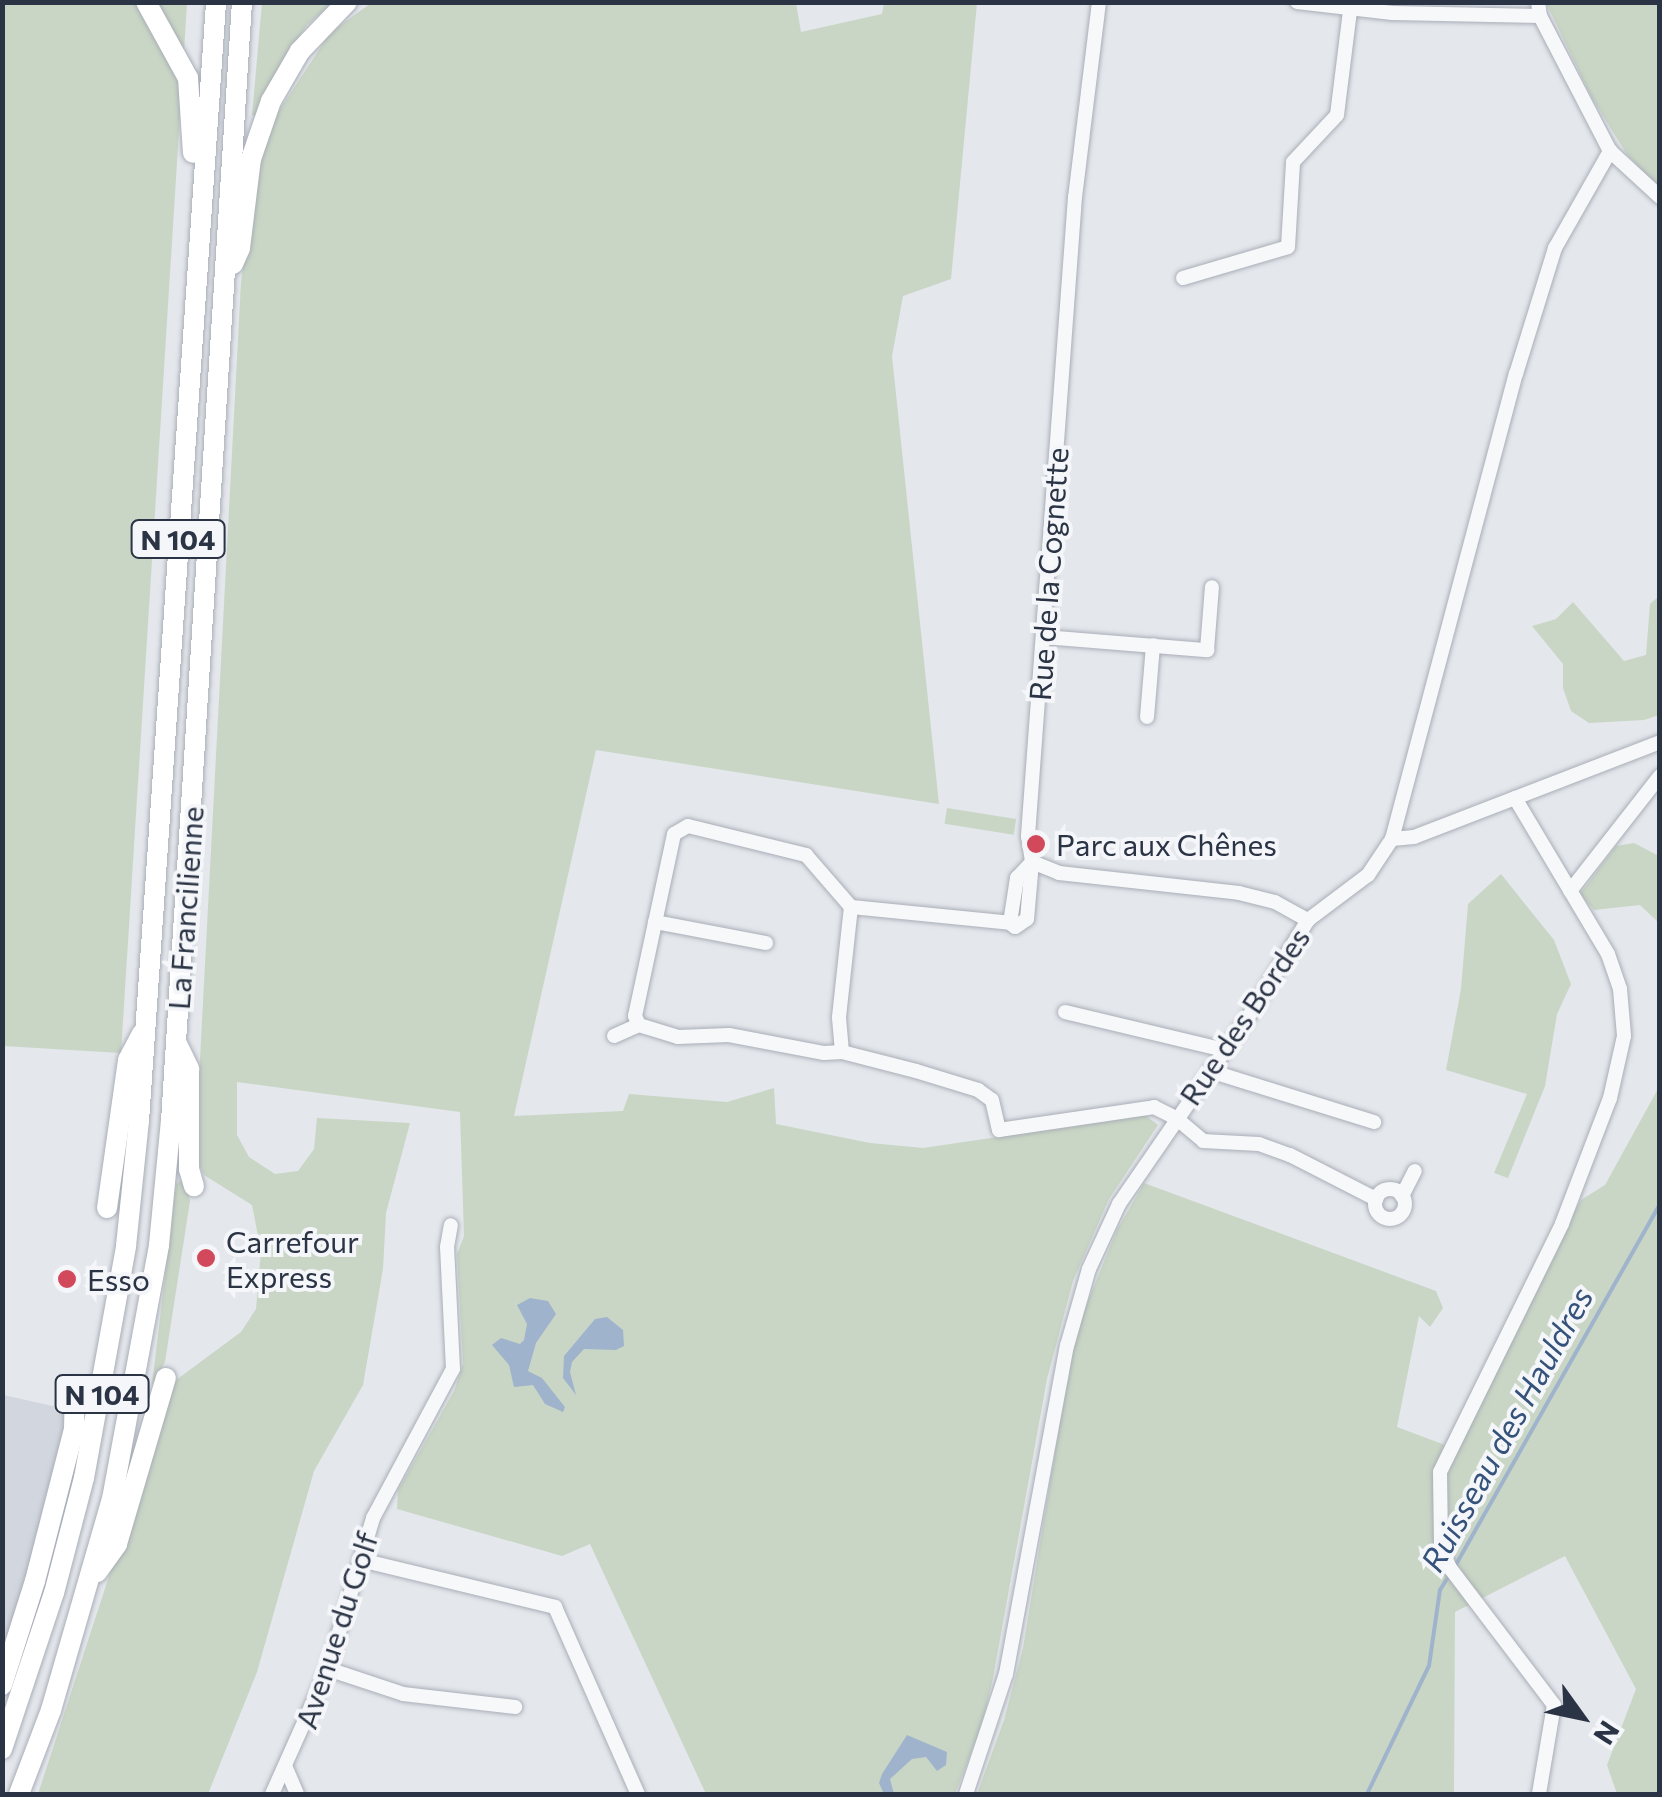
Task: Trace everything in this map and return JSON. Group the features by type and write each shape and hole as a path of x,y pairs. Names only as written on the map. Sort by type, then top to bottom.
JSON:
{"highway":[{"path":"146,2 188,78 195,128 192,195 200,217"},
{"name":"La Francilienne","path":"2,1749 54,1593 107,1368 128,1228 216,2"},
{"name":"La Francilienne","path":"18,1794 51,1710 90,1581 141,1356 159,1245 176,1042 242,2"},
{"path":"226,279 240,248 251,159 271,101 300,51 347,2"},
{"path":"107,1208 128,1060 145,1028"},
{"path":"176,1042 189,1069 188,1169 194,1186"},
{"path":"90,1581 117,1544 166,1378"},
{"path":"2,1685 35,1581 74,1429 75,1388"}],"street":[{"name":"Rue de la Cognette","path":"1032,862 1028,836 1075,198 1099,2"},
{"path":"1297,2 1350,11 1539,10 1610,152 1660,197"},
{"path":"1183,278 1288,247 1293,162 1337,115 1350,11"},
{"name":"Rue des Bordes","path":"966,1794 1006,1674 1076,1306 1119,1204 1308,920 1368,874 1392,839 1516,374 1555,248 1610,152"},
{"path":"1044,637 1207,650 1212,587"},
{"path":"1146,717 1153,645"},
{"path":"1392,839 1414,838 1660,742"},
{"path":"1570,891 1660,776"},
{"path":"1515,798 1608,954 1620,990 1624,1036 1610,1098 1562,1224 1440,1472 1441,1548 1452,1571 1554,1706 1539,1794"},
{"path":"638,1025 636,1016 674,834 688,826 717,830 737,840 806,856 851,908 1010,923 1017,878 1032,862 1059,873 1239,893 1275,902 1308,920"},
{"path":"842,1052 839,1017 851,908"},
{"path":"655,922 766,943"},
{"path":"1065,1012 1225,1050"},
{"path":"614,1036 638,1025 678,1037 729,1035 824,1053 842,1052 978,1090 992,1100 999,1130 1154,1107 1176,1118 1203,1141 1259,1144 1290,1155 1376,1199"},
{"path":"1210,1071 1374,1122"},
{"path":"1376,1199 1378,1212 1392,1218 1403,1210 1402,1196 1415,1171"},
{"path":"1376,1199 1390,1189 1402,1196"},
{"name":"Avenue du Golf","path":"272,1794 328,1669 373,1518 454,1369 447,1247 452,1225"},
{"path":"361,1560 555,1607 638,1794"},
{"path":"328,1669 402,1694 514,1707"},
{"path":"286,1768 297,1794"}],"shaded area":[{"path":"3,1395 71,1410 3,1667"}],"green space":[{"path":"3,3 187,3 121,1053 3,1046"},
{"path":"262,3 333,3 307,25 285,58 259,119 252,115"},
{"path":"371,3 796,3 801,32 882,14 884,3 977,3 951,279 903,296 892,356 939,804 596,750 514,1116 623,1111 629,1094 727,1102 774,1088 776,1124 870,1143 923,1148 1145,1115 1158,1125 1109,1199 1073,1281 1047,1379 993,1678 982,1725 955,1794 706,1794 590,1544 562,1556 397,1509 398,1490 454,1391 463,1364 457,1254 464,1236 460,1112 237,1082 237,1135 249,1157 275,1174 298,1171 314,1149 317,1118 410,1123 386,1213 383,1269 363,1385 314,1471 257,1672 208,1794 38,1794 172,1383 241,1332 256,1309 261,1251 252,1205 204,1175 195,1154 241,282 256,173 275,117 330,33"},
{"path":"1546,3 1659,3 1659,190 1626,153 1592,98"},
{"path":"1659,596 1659,715 1644,720 1589,723 1571,711 1563,688 1563,664 1532,626 1556,619 1573,602 1624,661 1646,655 1650,604"},
{"path":"947,808 1016,819 1014,835 944,824"},
{"path":"1634,843 1659,856 1659,923 1640,905 1594,910 1580,894 1616,846"},
{"path":"1501,874 1554,940 1571,984 1557,1014 1545,1086 1508,1178 1494,1173 1527,1094 1446,1070 1461,989 1468,904"},
{"path":"1659,1087 1659,1794 1617,1794 1607,1765 1636,1689 1565,1556 1455,1612 1454,1794 977,1794 1004,1720 1023,1648 1074,1335 1117,1230 1144,1183 1436,1291 1443,1308 1430,1327 1419,1316 1397,1427 1445,1445 1581,1200 1605,1185"},
{"path":"186,1177 190,1201 165,1362 152,1385 176,1184"}],"water":[{"path":"530,1298 548,1301 556,1314 536,1343 528,1371 542,1378 565,1407 563,1412 545,1404 533,1385 514,1387 509,1365 492,1345 501,1338 520,1344 524,1340 527,1324 517,1305"},
{"path":"607,1317 623,1330 624,1346 616,1350 584,1349 572,1362 570,1372 576,1395 563,1378 564,1356 595,1319"},
{"path":"907,1735 947,1752 946,1765 937,1771 926,1757 912,1759 890,1779 894,1794 884,1794 879,1783 882,1774"}],"waterway":[{"name":"Ruisseau des Hauldres","path":"1454,1568 1660,1204"},
{"name":"Ruisseau des Hauldres","path":"1367,1794 1429,1666 1440,1590 1448,1577"}],"place":[{"name":"Parc aux Chênes","path":"1036,844"},
{"name":"Carrefour Express","path":"206,1258"},
{"name":"Esso","path":"67,1279"}]}
